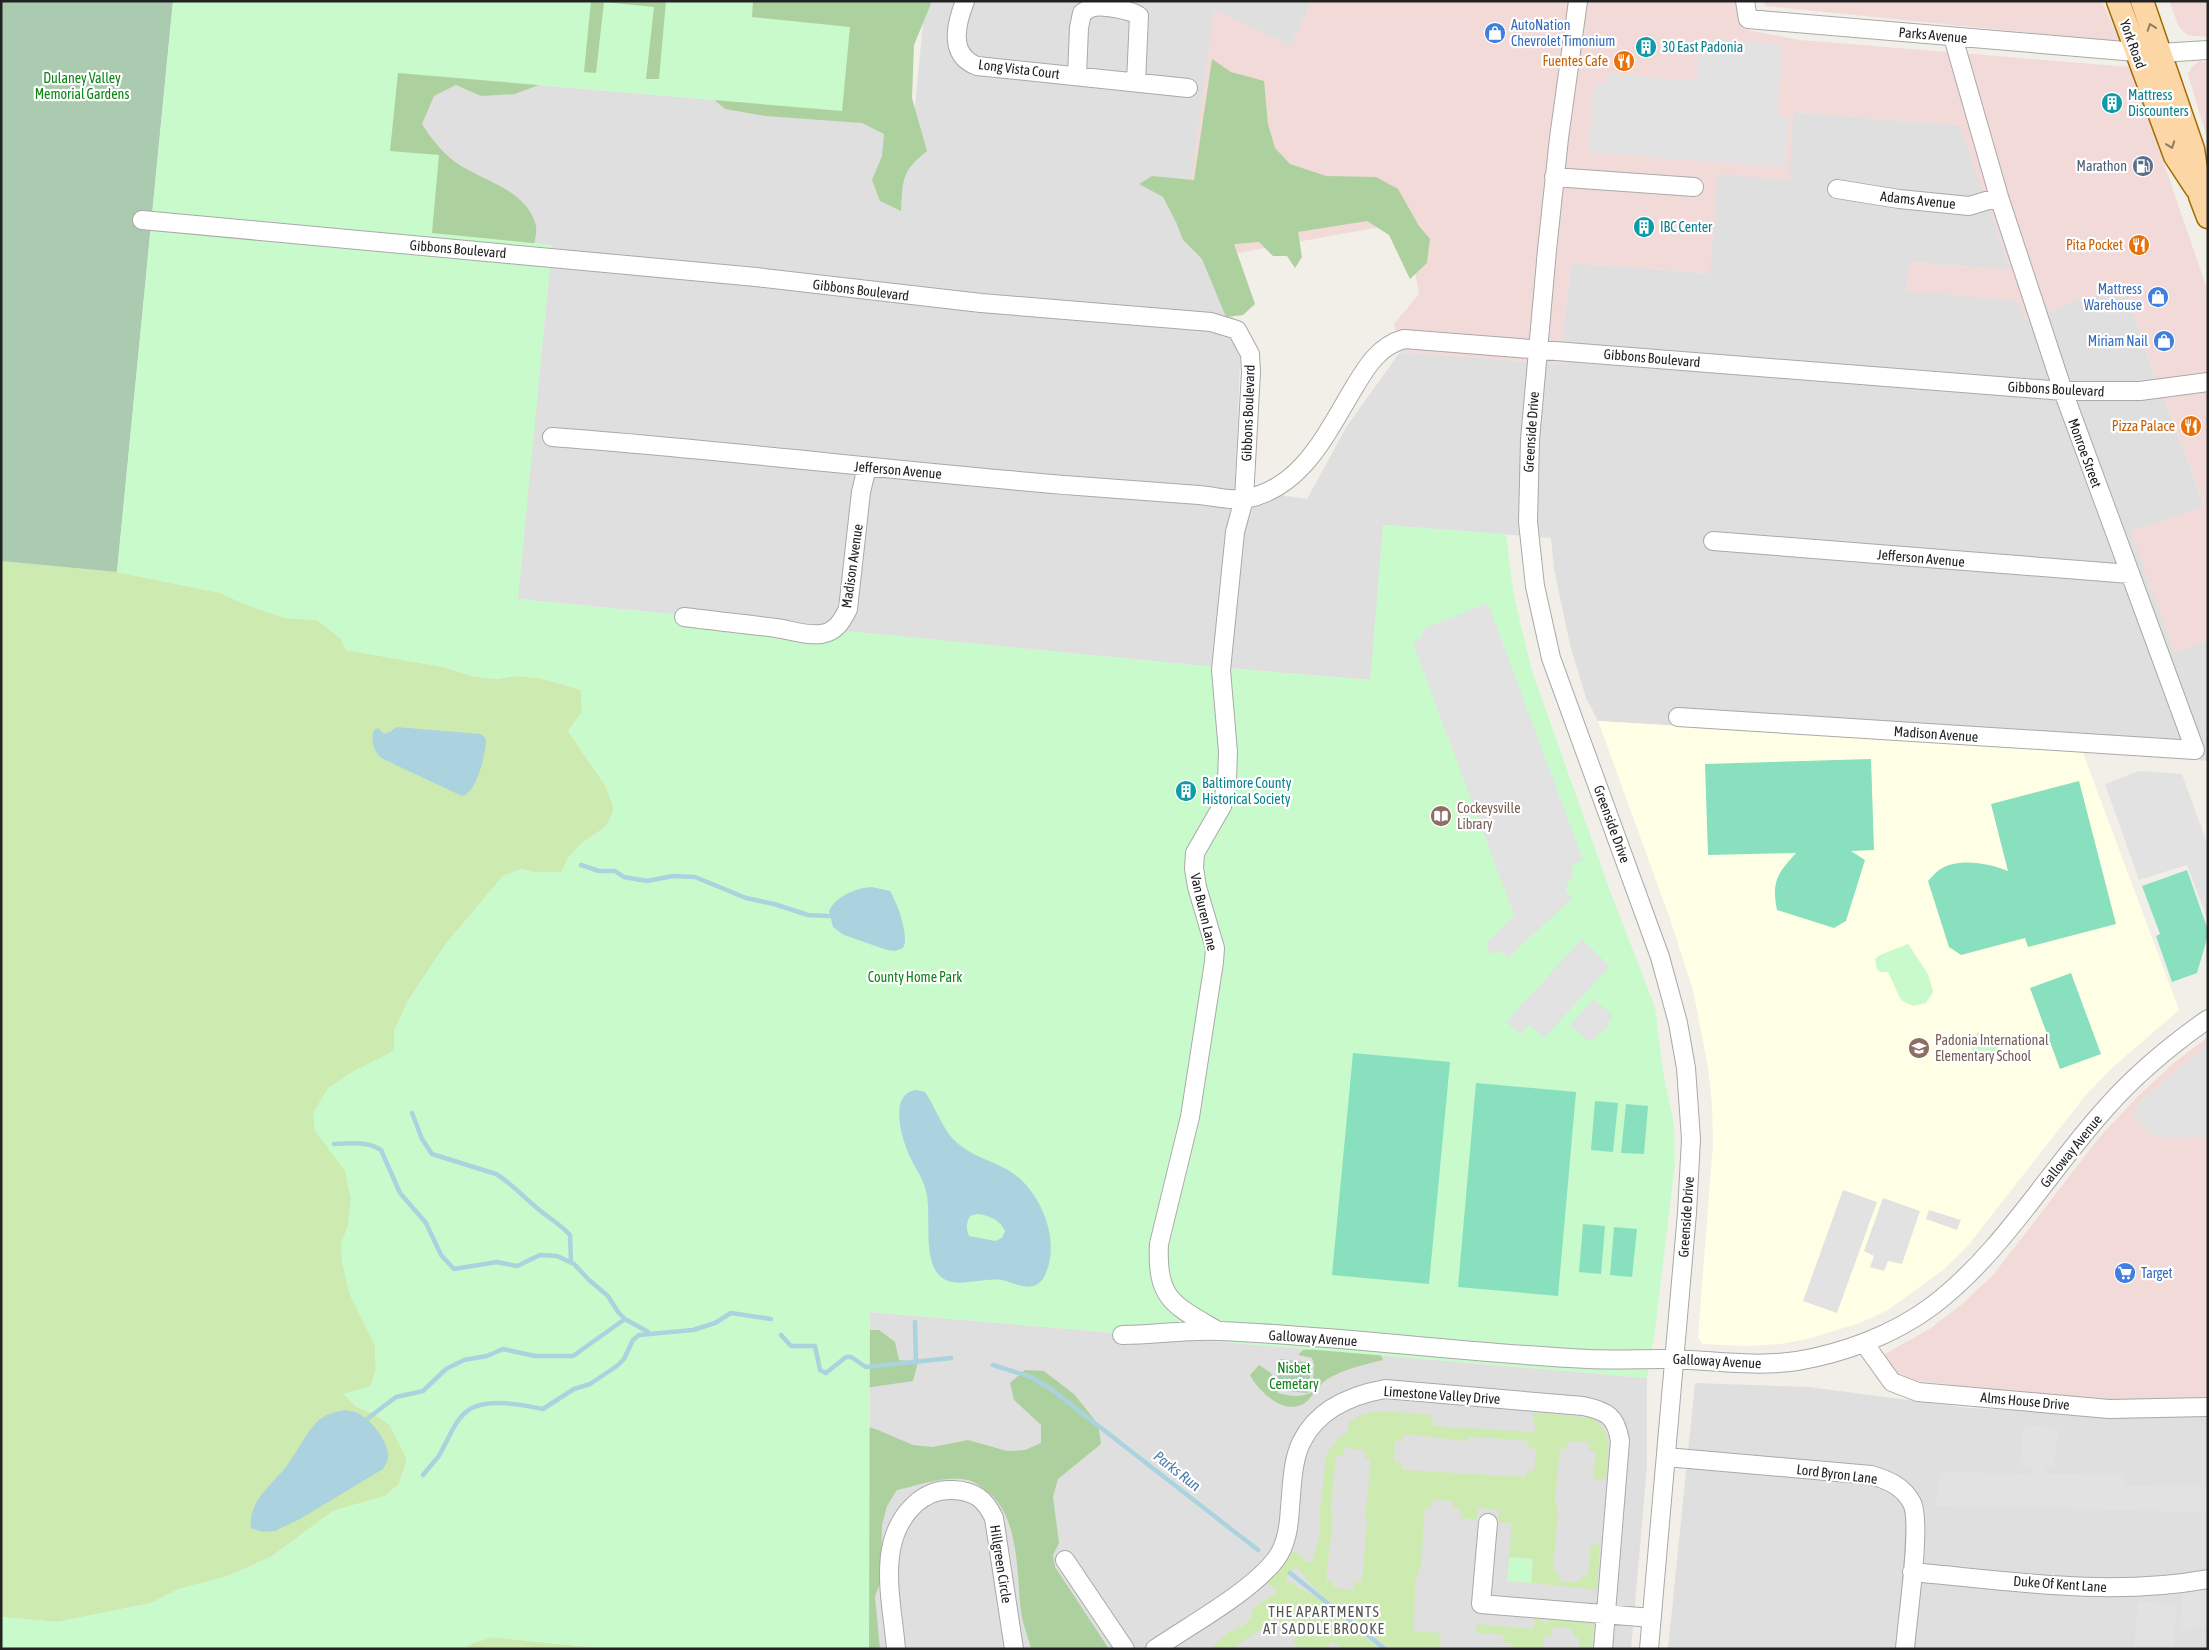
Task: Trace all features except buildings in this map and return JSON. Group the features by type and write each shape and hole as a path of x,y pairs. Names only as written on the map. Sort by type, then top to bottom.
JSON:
{"main road":[{"name":"York Road","path":"2118,1 2175,156 2200,196 2208,217"},
{"name":"York Road","path":"2142,1 2193,148 2200,196"}],"street":[{"name":"Long Vista Court","path":"965,1 958,18 957,39 962,56 968,62 977,66 1188,88"},
{"name":"Greenside Drive","path":"1578,1 1554,177 1527,494 1530,544 1539,610 1559,680 1660,957 1678,1023 1686,1068 1691,1139 1690,1173 1650,1649"},
{"name":"Parks Avenue","path":"1745,1 1748,19 2136,52"},
{"name":"Long Vista Court","path":"1077,76 1079,28 1082,13 1094,7 1133,11 1139,16 1136,82"},
{"name":"Monroe Street","path":"1953,37 1999,197 2063,391 2195,750"},
{"path":"2160,53 2208,50"},
{"path":"1554,177 1694,187"},
{"name":"Adams Avenue","path":"1837,190 1969,206 1999,197"},
{"name":"Gibbons Boulevard","path":"142,220 593,261 756,277 981,303 1201,321 1227,325 1237,330 1250,354 1251,372 1244,499 1279,486 1294,477 1321,442 1367,366 1392,342 1404,339 1424,339 2063,391 2140,391 2208,382"},
{"name":"Jefferson Avenue","path":"552,437 669,446 867,467 1244,499"},
{"name":"Madison Avenue","path":"684,617 777,628 808,634 822,634 834,630 842,621 848,609 861,492 867,467"},
{"name":"Van Buren Lane","path":"1218,1331 1175,1304 1161,1285 1158,1261 1159,1244 1190,1117 1214,962 1215,948 1196,887 1194,868 1195,853 1222,806 1227,781 1228,752 1221,670 1235,532 1244,499"},
{"name":"Jefferson Avenue","path":"1712,541 2130,574"},
{"name":"Madison Avenue","path":"1678,717 2195,750"},
{"name":"Galloway Avenue","path":"1122,1335 1218,1331 1590,1359 1675,1359 1715,1363 1765,1364 1797,1361 1864,1343 1930,1307 1956,1286 1983,1259 2106,1108 2156,1058 2208,1019"},
{"name":"Alms House Drive","path":"1864,1343 1892,1382 1918,1392 2109,1409 2208,1407"},
{"name":"Limestone Valley Drive","path":"1155,1649 1249,1585 1277,1558 1289,1526 1295,1468 1301,1442 1311,1426 1326,1412 1341,1402 1361,1394 1385,1389 1583,1406 1600,1409 1612,1417 1618,1428 1620,1442 1603,1649"},
{"name":"Lord Byron Lane","path":"1666,1457 1872,1475 1890,1481 1904,1490 1912,1504 1916,1530 1905,1649"},
{"name":"Hillgreen Circle","path":"896,1649 889,1568 891,1544 898,1524 906,1512 920,1499 932,1492 947,1490 962,1491 976,1495 987,1504 994,1518 1014,1649"},
{"path":"1488,1524 1481,1604 1652,1618"},
{"path":"1064,1560 1125,1649"},
{"name":"Duke Of Kent Lane","path":"1912,1572 2112,1589 2157,1586 2208,1579"}],"shaded area":[{"path":"925,1 1312,1 1291,46 1214,10 1210,258 1241,339 1235,489 1307,499 1347,426 1400,352 1559,364 1571,263 1709,273 1717,174 1794,112 1960,125 2011,270 1909,262 1907,290 2018,301 2026,320 2124,283 2156,381 2165,400 2205,507 2132,532 2174,652 2208,641 2208,761 2082,750 1598,721 1586,698 1570,645 1554,569 1551,538 1384,525 1371,680 1214,667 517,599 552,245 432,233 390,151 398,73 914,117"},
{"path":"1312,1 1734,1 1741,21 1748,30 1800,40 2131,67 2208,292 2208,641 2174,652 2131,532 2205,506 2156,381 2124,283 2026,320 2018,301 1907,291 1909,262 2011,270 1959,125 1794,112 1789,180 1718,174 1710,273 1571,263 1559,364 1400,352 1394,324 1419,294 1411,251 1402,223 1210,258 1186,218 1214,10 1291,46"},
{"path":"1762,1 2102,1 2120,42 1766,6"},
{"path":"2169,1 2208,1 2208,37 2187,35 2179,27"},
{"path":"1699,38 1783,45 1777,116 1789,117 1785,168 1588,152 1594,83 1607,84 1608,74 1696,81"},
{"path":"2199,61 2208,62 2208,141 2188,74"},
{"path":"1488,603 1583,860 1572,865 1573,873 1565,890 1572,898 1508,958 1501,951 1491,954 1486,944 1514,915 1413,643 1420,639 1425,628"},
{"name":"Padonia International Elementary School","path":"1598,721 2082,750 2179,1010 2113,1067 2085,1096 1966,1248 1943,1270 1888,1310 1860,1323 1807,1339 1781,1344 1747,1346 1702,1344 1698,1337 1713,1144 1712,1104 1708,1067 1693,990 1670,919"},
{"path":"2139,771 2182,774 2208,846 2208,921 2187,865 2139,880 2105,784"},
{"path":"1582,939 1610,966 1544,1038 1529,1025 1520,1035 1506,1022"},
{"path":"1594,999 1613,1016 1608,1021 1609,1026 1590,1042 1570,1025"},
{"path":"2208,1037 2208,1399 2108,1401 2051,1396 1918,1381 1897,1373 1889,1366 1885,1360 1885,1354 1931,1328 1961,1305 1993,1275 2098,1139 2137,1097 2175,1062"},
{"path":"2208,1045 2208,1137 2155,1138 2132,1114 2142,1100"},
{"path":"1843,1190 1877,1202 1837,1313 1803,1301"},
{"path":"1883,1198 1920,1211 1902,1264 1888,1261 1884,1271 1870,1267 1874,1256 1864,1251"},
{"path":"1929,1210 1961,1220 1957,1230 1926,1219"},
{"path":"870,1312 1647,1378 1647,1467 1631,1649 869,1649"},
{"path":"1695,1383 1809,1387 1969,1408 2114,1416 2208,1412 2208,1649 1668,1649"},
{"path":"2024,1425 2058,1428 2054,1468 2045,1468 2046,1474 2124,1473 2124,1486 2208,1487 2208,1512 1936,1506 1940,1472 2031,1474 2031,1468 2020,1466"},
{"path":"2208,1587 2208,1625 2180,1631 2182,1591"},
{"path":"2138,1601 2177,1605 2173,1649 2134,1649"}],"green space":[{"name":"Dulaney Valley Memorial Gardens","path":"1,1 173,1 117,572 1,561"},
{"path":"172,1 932,1 914,45 912,98 927,151 912,165 905,177 901,211 880,201 872,180 882,156 884,134 862,123 765,116 725,109 704,91 552,80 515,94 481,96 456,85 434,96 422,124 439,147 455,162 506,189 525,205 532,214 536,226 534,245 302,224"},
{"name":"County Home Park","path":"173,1 591,1 584,72 596,73 604,2 654,7 646,79 659,79 666,1 753,1 752,17 850,27 842,111 398,73 390,151 439,155 432,233 552,245 518,599 1214,667 1370,680 1383,525 1506,534 1513,591 1531,668 1610,891 1655,1007 1663,1071 1674,1125 1675,1164 1655,1330 1647,1378 870,1312 869,1649 609,1649 492,1637 473,1643 464,1649 1,1649 1,1617 58,1622 151,1603 179,1589 228,1576 271,1557 333,1511 385,1496 399,1484 407,1459 390,1425 374,1414 357,1407 343,1394 371,1386 376,1369 375,1346 349,1293 342,1262 341,1244 348,1225 351,1199 345,1171 315,1131 313,1113 328,1088 352,1072 394,1051 394,1031 408,1001 445,945 503,876 521,869 534,872 561,872 578,847 602,830 614,808 605,785 568,731 582,712 581,690 540,678 515,676 496,679 472,676 444,667 346,650 341,639 317,620 285,618 244,604 221,593 117,572"},
{"path":"1212,59 1231,72 1264,81 1268,124 1275,148 1290,164 1326,176 1376,177 1398,189 1419,226 1430,239 1427,263 1410,279 1389,235 1367,221 1298,232 1302,257 1295,268 1287,256 1273,256 1259,242 1234,244 1255,304 1243,315 1226,317 1202,259 1183,240 1163,197 1139,184 1152,176 1194,180"},
{"path":"1,561 117,572 221,593 244,604 285,618 317,620 341,639 346,650 444,667 472,676 496,679 515,676 540,678 581,690 582,712 568,731 605,785 614,808 608,825 581,844 568,858 561,873 534,872 521,869 503,876 445,945 408,1001 394,1031 394,1051 353,1072 328,1088 352,1168 375,1346 376,1369 371,1386 344,1394 357,1407 374,1414 390,1425 407,1459 399,1484 385,1496 333,1511 271,1557 228,1576 179,1589 151,1603 58,1622 1,1617"},
{"path":"1871,759 1874,850 1851,851 1865,860 1846,921 1834,928 1777,910 1775,892 1780,872 1796,853 1708,855 1705,764"},
{"path":"2079,781 2116,924 2028,947 2025,938 1961,955 1949,947 1928,881 1946,866 1964,862 1983,864 2008,871 1991,804"},
{"path":"2187,870 2208,930 2208,935 2197,973 2172,982 2156,936 2160,934 2142,886"},
{"path":"1908,944 1928,974 1933,992 1926,1003 1913,1006 1901,1000 1888,972 1877,970 1875,959 1880,955"},
{"path":"2071,973 2101,1054 2060,1069 2030,988"},
{"path":"1977,1032 2000,1040 1992,1062 1970,1054"},
{"path":"1353,1053 1450,1062 1429,1284 1332,1275"},
{"path":"1476,1083 1576,1092 1558,1296 1458,1287"},
{"path":"1595,1101 1618,1103 1613,1152 1591,1150"},
{"path":"1626,1104 1648,1106 1644,1154 1621,1153"},
{"path":"1583,1224 1605,1226 1601,1274 1579,1272"},
{"path":"1614,1227 1637,1229 1632,1277 1610,1275"},
{"path":"879,1330 895,1342 899,1360 918,1362 913,1381 859,1389 853,1407 860,1424 913,1445 932,1447 968,1440 1007,1451 1025,1450 1041,1443 1041,1425 1014,1400 1010,1383 1025,1370 1044,1371 1074,1394 1098,1424 1101,1444 1058,1479 1053,1497 1059,1543 1053,1555 1055,1567 1109,1649 1031,1649 1021,1612 1014,1544 1010,1527 1003,1511 994,1498 975,1483 968,1480 951,1479 932,1481 897,1490 887,1506 882,1525 881,1580 875,1597 880,1649 856,1649 847,1509 832,1475 810,1444 754,1396 743,1380 738,1363 748,1347 768,1345 805,1336"},
{"path":"1331,1348 1380,1353 1383,1360 1353,1368 1333,1376 1323,1382 1305,1403 1297,1406 1281,1404 1273,1400 1259,1388 1250,1375 1259,1365 1271,1373 1278,1393 1295,1396 1308,1394 1312,1392 1314,1365 1312,1358 1298,1355 1303,1350"},
{"name":"Nisbet Cemetary","path":"1280,1359 1312,1363 1308,1393 1276,1390"},
{"path":"1379,1411 1432,1415 1433,1426 1534,1432 1537,1431 1534,1425 1533,1412 1591,1418 1599,1423 1607,1437 1608,1445 1606,1480 1593,1479 1596,1451 1588,1450 1589,1442 1568,1441 1567,1449 1560,1448 1555,1502 1558,1511 1553,1572 1559,1573 1559,1581 1580,1582 1581,1575 1588,1575 1591,1544 1600,1545 1597,1590 1531,1583 1533,1559 1509,1557 1512,1523 1498,1522 1499,1510 1478,1508 1477,1520 1460,1518 1461,1509 1453,1508 1454,1501 1433,1500 1432,1507 1425,1507 1421,1568 1419,1568 1418,1576 1416,1576 1413,1631 1441,1633 1440,1649 1390,1649 1317,1591 1296,1566 1285,1580 1321,1600 1380,1649 1342,1649 1333,1641 1325,1649 1295,1649 1297,1647 1292,1641 1299,1636 1287,1619 1280,1624 1276,1619 1232,1649 1210,1649 1225,1635 1247,1622 1250,1619 1253,1608 1278,1591 1266,1582 1291,1550 1303,1556 1304,1562 1312,1562 1320,1533 1319,1519 1326,1455 1337,1439 1347,1433 1349,1421 1366,1413","holes":["1404,1434 1466,1441 1467,1438 1474,1437 1528,1441 1528,1448 1536,1449 1534,1471 1527,1470 1526,1477 1402,1470 1402,1462 1394,1461 1395,1440 1403,1441","1344,1448 1364,1450 1364,1458 1371,1459 1365,1519 1367,1519 1362,1582 1355,1582 1354,1590 1333,1588 1333,1581 1326,1580 1333,1518 1331,1509 1336,1455 1343,1456"]},
{"path":"1509,1557 1533,1559 1531,1583 1507,1581"},
{"path":"1535,1615 1543,1615 1539,1619 1545,1624 1550,1620 1549,1618 1587,1620 1594,1626 1592,1649 1579,1649 1579,1638 1573,1637 1573,1629 1553,1627 1551,1636 1545,1635 1543,1649 1511,1649 1511,1643 1503,1643 1504,1635 1476,1633 1477,1624 1534,1629"},
{"path":"492,1637 609,1649 464,1649 473,1643"}],"water":[{"path":"396,727 481,734 486,739 484,753 480,772 472,788 462,796 381,758 373,745 374,730 378,728 384,734"},
{"path":"872,887 890,891 893,896 904,928 905,943 903,948 895,951 887,950 844,935 833,927 829,911 836,901 853,891"},
{"path":"917,1090 925,1092 947,1131 957,1143 1014,1174 1033,1194 1046,1220 1051,1248 1045,1275 1038,1284 1028,1287 998,1280 954,1282 940,1276 934,1268 929,1248 926,1191 907,1150 900,1124 900,1105 903,1098 909,1092","holes":["981,1215 990,1217 1000,1224 1005,1231 1002,1238 995,1241 969,1236 967,1226 970,1216"]},
{"path":"344,1410 356,1412 364,1417 382,1437 388,1456 383,1469 300,1519 275,1531 262,1532 251,1528 251,1518 258,1500 288,1464 310,1430 322,1418"}],"waterway":[{"path":"581,865 599,871 615,871 624,877 647,881 673,876 695,877 746,898 774,904 808,915 829,916"},
{"path":"412,1113 422,1139 432,1154 496,1174 567,1232 570,1235 571,1262"},
{"path":"334,1144 365,1144 381,1150 400,1193 426,1223 441,1255 454,1269 497,1262 517,1266 540,1255 557,1256 574,1264 608,1296 625,1319 648,1332"},
{"path":"423,1475 438,1457 464,1413 470,1409 496,1403 516,1404 543,1409 574,1389 590,1384 617,1366 624,1359 633,1340 639,1335 693,1330 715,1323 731,1313 771,1319"},
{"path":"367,1419 396,1397 423,1391 446,1369 464,1360 487,1356 503,1349 535,1356 573,1356 625,1319"},
{"path":"915,1322 916,1363"},
{"path":"781,1335 791,1346 815,1346 820,1370 826,1373 846,1357 851,1357 866,1367 951,1358"},
{"name":"Parks Run","path":"993,1365 1031,1377 1051,1389 1258,1550"},
{"name":"Parks Run","path":"1290,1573 1385,1649"}],"place":[{"name":"AutoNation Chevrolet Timonium","path":"1495,33"},
{"name":"30 East Padonia","path":"1646,47"},
{"name":"Fuentes Cafe","path":"1624,61"},
{"name":"Mattress Discounters","path":"2112,103"},
{"name":"Marathon","path":"2143,166"},
{"name":"IBC Center","path":"1644,227"},
{"name":"Pita Pocket","path":"2139,245"},
{"name":"Mattress Warehouse","path":"2158,297"},
{"name":"Miriam Nail","path":"2164,341"},
{"name":"Pizza Palace","path":"2191,426"},
{"name":"Baltimore County Historical Society","path":"1186,791"},
{"name":"Cockeysville Library","path":"1441,816"},
{"name":"Padonia International Elementary School","path":"1919,1048"},
{"name":"Target","path":"2125,1273"}],"district":[{"name":"THE APARTMENTS AT SADDLE BROOKE","path":"1324,1620"}]}
